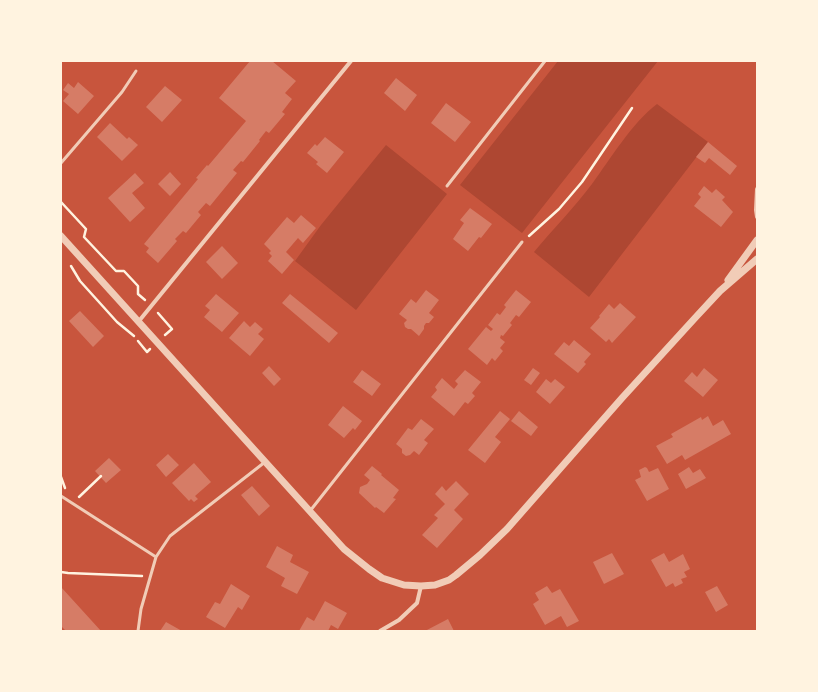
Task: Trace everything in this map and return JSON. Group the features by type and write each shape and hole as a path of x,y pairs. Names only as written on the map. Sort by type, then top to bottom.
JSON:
{"street":[{"path":"139,322 351,61"},
{"path":"757,189 757,217"},
{"path":"61,236 344,549 368,569 382,578 394,583 421,586 435,585 449,580 473,562 494,542 627,392 720,291 757,258"},
{"path":"720,291 757,240"},
{"path":"380,631 399,620 413,607 419,598 421,586"}],"lane":[{"path":"447,186 545,61"},
{"path":"61,163 122,92 136,71"},
{"path":"310,511 522,242"},
{"path":"138,631 140,609 156,556 170,536 265,462"},
{"path":"61,496 156,556"}],"path":[{"path":"522,242 559,209 582,182 632,108"},
{"path":"72,502 101,476"},
{"path":"61,572 150,577"}],"shaded area":[{"path":"558,61 658,61 522,233 460,185"},
{"path":"657,104 708,142 589,297 534,252 585,193 630,131"},
{"path":"386,145 447,194 356,310 295,261 321,225"}],"building":[{"path":"250,61 272,61 296,81 285,93 292,99 282,112 285,114 269,133 266,131 243,162 241,161 233,170 237,173 210,206 206,203 198,212 201,215 186,233 183,231 175,239 177,241 158,263 146,252 149,248 144,244 198,179 196,178 246,121 219,98"},
{"path":"396,78 417,95 405,111 384,93"},
{"path":"78,82 94,96 78,114 63,101 69,94 63,90 68,83 74,88"},
{"path":"165,86 182,100 162,122 146,107"},
{"path":"446,103 471,122 455,142 431,123"},
{"path":"110,123 127,139 129,137 138,145 122,161 97,137"},
{"path":"325,137 344,152 327,173 316,164 318,162 307,153 315,144 317,146"},
{"path":"708,142 737,166 730,175 709,158 705,163 696,157"},
{"path":"170,172 181,184 170,196 158,184"},
{"path":"135,173 144,183 132,193 145,208 130,222 108,198"},
{"path":"704,186 712,193 716,189 725,197 722,200 733,212 721,227 694,206 701,197 698,194"},
{"path":"470,208 492,224 468,251 453,239 464,223 460,220"},
{"path":"301,215 316,228 303,243 298,238 286,252 294,260 282,274 268,261 272,256 269,253 271,251 264,244 287,217 294,223"},
{"path":"222,246 238,263 222,279 206,262"},
{"path":"426,290 439,300 429,313 434,317 429,323 426,323 419,336 411,329 405,327 404,323 407,320 399,314 411,299 416,303"},
{"path":"516,290 531,302 519,317 516,315 510,323 512,325 503,336 501,335 500,338 505,342 500,348 503,351 495,361 492,358 487,365 468,349 486,327 491,331 493,329 488,325 497,313 500,315 506,307 504,305"},
{"path":"216,294 239,313 222,332 204,317 210,310 205,306"},
{"path":"290,294 338,333 329,343 282,303"},
{"path":"620,303 636,317 612,343 609,339 606,342 590,328 609,304 614,309"},
{"path":"80,311 104,336 93,347 69,321"},
{"path":"244,321 250,327 255,322 263,329 258,334 264,339 250,356 229,338"},
{"path":"574,340 591,354 584,362 586,364 578,373 554,354 564,342 569,346"},
{"path":"269,366 281,379 274,386 262,373"},
{"path":"533,368 540,373 531,385 524,380"},
{"path":"704,368 718,380 703,397 684,381 692,372 697,377"},
{"path":"362,370 381,384 372,396 353,382"},
{"path":"465,370 481,382 472,393 475,396 468,404 465,402 454,416 431,397 437,390 435,387 442,378 454,389 458,384 455,381"},
{"path":"546,379 551,383 555,379 565,387 550,404 536,392"},
{"path":"343,406 362,421 355,430 353,428 344,438 328,425"},
{"path":"500,411 510,419 495,437 501,442 485,463 468,450"},
{"path":"519,411 538,427 531,436 511,421"},
{"path":"708,416 713,426 723,420 731,434 685,460 682,455 667,464 656,446 673,437 671,434 701,417 702,420"},
{"path":"421,419 434,429 424,440 428,443 419,455 414,451 410,455 406,456 402,453 402,449 396,444 408,428 412,430"},
{"path":"168,454 179,465 166,477 156,465"},
{"path":"109,458 121,470 106,483 95,471"},
{"path":"194,463 211,482 195,496 198,499 194,502 191,499 189,501 172,483"},
{"path":"372,466 399,490 393,498 396,499 384,513 376,507 375,508 359,493 360,487 367,484 370,480 364,475"},
{"path":"645,467 649,472 658,468 669,489 647,501 635,480 641,477 639,470"},
{"path":"689,467 693,473 700,469 706,478 686,489 678,474"},
{"path":"456,481 469,494 454,510 463,519 437,548 422,535 438,518 434,515 445,504 435,494 442,486 446,491"},
{"path":"252,486 270,506 259,516 241,495"},
{"path":"277,546 293,555 290,562 309,572 297,594 281,586 285,578 266,567"},
{"path":"612,553 624,574 604,584 593,562"},
{"path":"664,553 669,562 683,554 690,569 684,572 687,577 681,579 683,583 675,587 673,583 666,587 651,560"},
{"path":"231,584 250,596 242,610 238,607 225,628 206,617 215,602 220,604"},
{"path":"547,586 552,593 560,589 579,621 567,627 561,616 545,625 533,604 539,600 535,593"},
{"path":"717,586 728,605 716,612 705,592"},
{"path":"61,587 101,631 66,631 61,626"},
{"path":"325,601 347,613 338,629 331,625 328,631 299,631 307,617 314,621"},
{"path":"448,619 454,631 425,631"},
{"path":"166,622 182,631 160,631"}]}
